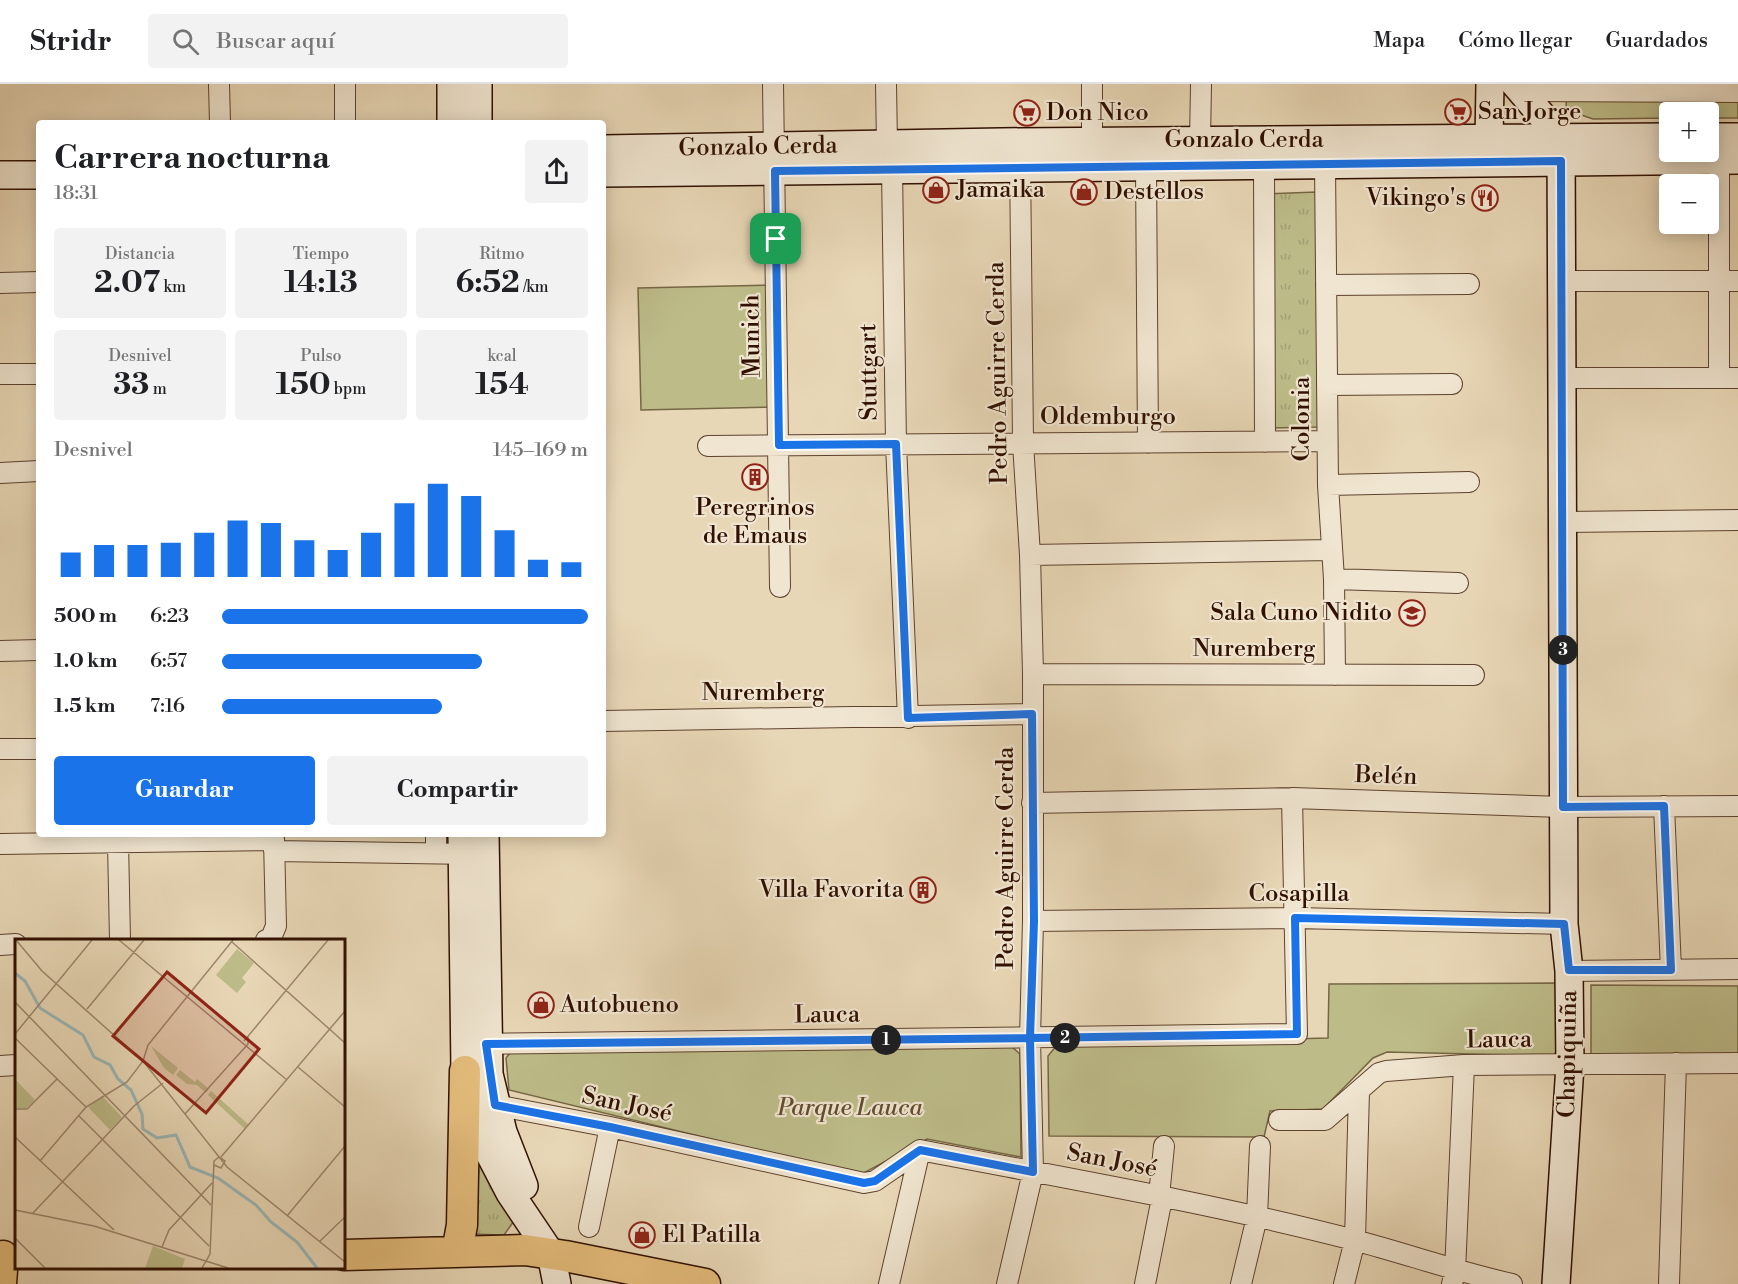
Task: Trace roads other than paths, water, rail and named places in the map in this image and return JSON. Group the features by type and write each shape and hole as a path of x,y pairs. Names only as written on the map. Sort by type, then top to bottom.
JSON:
{"main road":[{"path":"457,1252 462,1225 472,1053"},
{"path":"345,1255 525,1250 545,1243 705,1284"}],"street":[{"path":"219,84 220,120"},
{"path":"345,84 345,120"},
{"path":"451,84 452,120"},
{"path":"478,84 478,120"},
{"name":"Munich","path":"773,84 780,587"},
{"name":"Stuttgart","path":"886,84 896,444 908,718"},
{"path":"1092,84 1092,141"},
{"path":"1200,141 1201,84"},
{"path":"1489,139 1490,84"},
{"path":"1517,87 1701,88 1738,92"},
{"path":"1517,87 1561,149"},
{"name":"Gonzalo Cerda","path":"1020,155 1092,141 1489,139 1561,149 1722,152 1738,137"},
{"name":"Gonzalo Cerda","path":"606,173 775,159 1020,155 1146,166 1325,164 1561,149 1659,138"},
{"name":"Chapiquiña","path":"1556,1284 1570,1065 1569,970 1564,924 1561,149"},
{"name":"Gonzalo Cerda","path":"606,150 775,159"},
{"path":"1563,378 1729,378 1729,281 1722,152"},
{"name":"Pedro Aguirre Cerda","path":"1007,1284 1033,1172 1030,1038 1034,921 1032,674 1030,555 1023,444 1020,155"},
{"name":"Colonia","path":"1325,164 1327,441 1334,579 1335,675"},
{"name":"Colonia","path":"1264,165 1265,442"},
{"path":"1146,166 1148,443"},
{"path":"0,175 36,175"},
{"path":"1562,281 1729,281"},
{"path":"0,283 36,282"},
{"path":"1326,285 1469,284"},
{"path":"0,374 36,374"},
{"path":"1327,385 1452,384"},
{"name":"Oldemburgo","path":"708,446 1327,441"},
{"path":"0,473 36,471"},
{"path":"1328,485 1469,482"},
{"path":"1564,522 1738,520"},
{"path":"1030,555 1331,550"},
{"path":"1334,579 1458,583"},
{"path":"0,651 36,650"},
{"name":"Nuremberg","path":"1032,674 1474,675"},
{"name":"Nuremberg","path":"606,721 908,718 1032,714"},
{"path":"0,749 36,749"},
{"path":"1292,798 1295,918"},
{"name":"Belén","path":"1032,803 1292,798 1563,807 1738,806"},
{"path":"1664,806 1671,970"},
{"path":"0,844 90,838 118,842 461,844 472,1053 469,1099 484,1143 510,1192 545,1243"},
{"path":"118,842 120,939"},
{"path":"268,939 276,926 274,842"},
{"name":"Cosapilla","path":"1034,921 1295,918 1564,924"},
{"name":"Lauca","path":"472,1053 1030,1038 1297,1034 1295,918"},
{"path":"1569,970 1738,969"},
{"path":"472,1053 495,1105 503,1132 535,1213 557,1284"},
{"path":"1669,1284 1676,1063"},
{"name":"Lauca","path":"1279,1120 1325,1120 1383,1071 1464,1065 1738,1063"},
{"path":"0,1066 15,1065"},
{"path":"1454,1278 1464,1065"},
{"path":"1344,1284 1355,1240 1359,1092"},
{"name":"San José","path":"495,1105 610,1127 864,1183 875,1181 920,1150 1257,1217 1355,1240 1454,1278 1512,1284"},
{"path":"589,1227 610,1127"},
{"path":"1144,1284 1160,1197 1164,1146"},
{"path":"1241,1284 1257,1217 1260,1146"},
{"path":"889,1284 920,1150"}],"place":[{"name":"San Jorge","path":"1458,112"},
{"name":"Don Nico","path":"1027,113"},
{"name":"Jamaika","path":"936,190"},
{"name":"Destellos","path":"1084,192"},
{"name":"Vikingo's","path":"1485,198"},
{"name":"Peregrinos de Emaus","path":"755,477"},
{"name":"Sala Cuno Nidito","path":"1412,613"},
{"name":"Villa Favorita","path":"923,890"},
{"name":"Autobueno","path":"541,1005"},
{"name":"El Patilla","path":"642,1235"}],"park label":[{"name":"Parque Lauca","path":"850,1108"}]}
